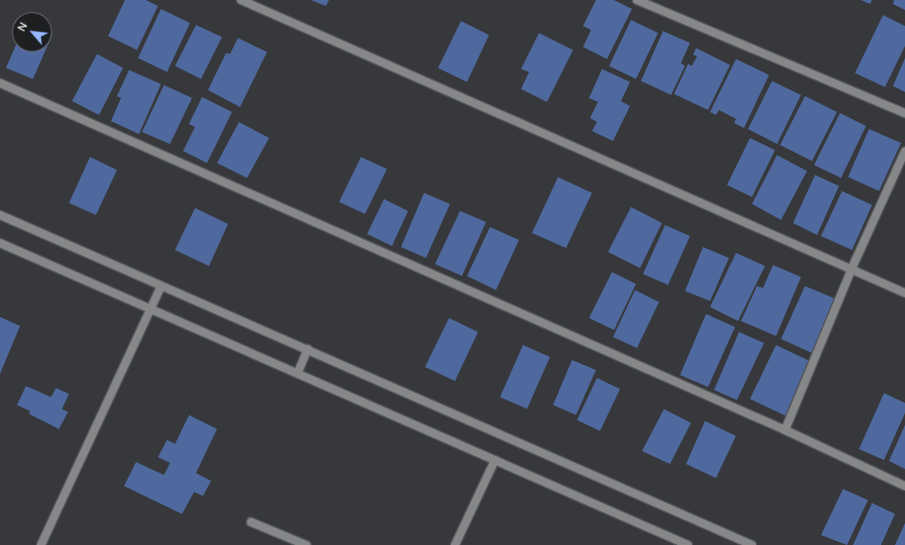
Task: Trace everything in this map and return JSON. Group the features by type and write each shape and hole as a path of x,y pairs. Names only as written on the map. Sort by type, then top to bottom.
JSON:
{"street":[{"path":"241,0 852,268 905,293"},
{"path":"638,0 905,113"},
{"path":"0,83 784,430 905,486"},
{"path":"784,430 852,268 905,152"},
{"path":"0,215 752,545"},
{"path":"0,242 688,545"},
{"path":"42,545 161,286"},
{"path":"298,372 308,349"},
{"path":"455,545 495,460"},
{"path":"251,522 306,545"}],"building":[{"path":"125,0 146,0 158,6 137,50 108,36"},
{"path":"311,0 329,0 326,6"},
{"path":"596,0 614,0 632,9 607,59 583,47 591,30 583,26"},
{"path":"861,0 872,0 870,4"},
{"path":"894,0 905,0 905,10 893,4"},
{"path":"161,9 190,23 167,72 138,58"},
{"path":"883,15 905,26 905,46 885,87 855,73"},
{"path":"631,20 658,33 636,79 609,66"},
{"path":"461,21 489,35 467,82 438,68"},
{"path":"196,25 222,37 201,79 175,66"},
{"path":"663,31 690,43 681,63 685,66 671,95 641,81"},
{"path":"539,33 573,50 547,102 521,89 529,72 521,69"},
{"path":"238,38 267,52 240,107 208,90 226,53 230,54"},
{"path":"696,48 730,65 708,110 674,94 688,64 692,66 697,56 693,55"},
{"path":"13,52 45,52 33,79 6,68"},
{"path":"97,54 123,68 99,115 72,101"},
{"path":"905,58 905,92 893,86"},
{"path":"736,59 769,75 744,128 734,123 736,119 719,110 716,115 710,112"},
{"path":"602,69 630,82 621,101 630,106 613,141 592,131 597,122 590,118 598,102 589,98"},
{"path":"129,70 161,84 139,134 111,121 121,98 117,96"},
{"path":"772,81 801,95 777,144 748,129"},
{"path":"164,85 192,98 170,144 142,132"},
{"path":"805,96 837,112 812,161 780,145"},
{"path":"202,97 232,112 207,163 183,151 195,127 189,124"},
{"path":"840,113 866,126 841,178 814,165"},
{"path":"239,122 269,138 247,178 217,163"},
{"path":"869,129 901,143 879,191 848,177"},
{"path":"750,138 775,150 752,197 727,185"},
{"path":"777,155 807,171 781,220 752,204"},
{"path":"90,157 117,170 96,215 69,203"},
{"path":"361,157 387,169 365,214 339,202"},
{"path":"815,175 839,186 817,235 793,223"},
{"path":"558,177 592,193 566,248 532,233"},
{"path":"842,191 872,205 852,250 821,236"},
{"path":"424,193 450,204 426,258 401,247"},
{"path":"384,199 408,211 392,246 367,234"},
{"path":"631,207 662,223 640,268 608,252"},
{"path":"195,208 228,224 209,266 175,250"},
{"path":"460,211 486,222 462,276 435,264"},
{"path":"665,225 690,236 668,285 643,274"},
{"path":"490,227 519,240 496,290 467,276"},
{"path":"703,247 729,258 710,301 685,291"},
{"path":"736,253 765,266 738,321 710,307"},
{"path":"773,265 801,277 776,336 741,321 757,286 763,288"},
{"path":"612,272 636,284 614,330 589,318"},
{"path":"805,286 836,299 812,353 781,339"},
{"path":"635,290 659,302 637,348 613,337"},
{"path":"706,314 735,327 708,387 680,375"},
{"path":"0,317 20,326 0,374"},
{"path":"449,318 478,332 455,381 425,367"},
{"path":"739,332 764,343 737,400 714,390"},
{"path":"523,345 550,357 527,409 500,397"},
{"path":"776,345 812,362 786,416 750,399"},
{"path":"572,360 596,370 576,415 553,405"},
{"path":"597,378 620,389 600,431 577,420"},
{"path":"26,386 51,397 56,388 69,394 62,409 68,412 59,429 29,414 30,411 17,405"},
{"path":"884,393 905,403 905,413 884,460 859,449"},
{"path":"664,409 691,423 670,464 642,451"},
{"path":"189,415 217,429 196,473 211,481 203,496 194,492 182,514 124,486 136,462 164,475 170,463 158,457 167,440 175,444"},
{"path":"705,421 736,436 716,478 686,464"},
{"path":"905,425 905,469 889,461"},
{"path":"843,489 868,500 847,545 821,535"},
{"path":"872,503 895,514 881,545 853,545"},
{"path":"905,523 905,545 895,545"}]}
